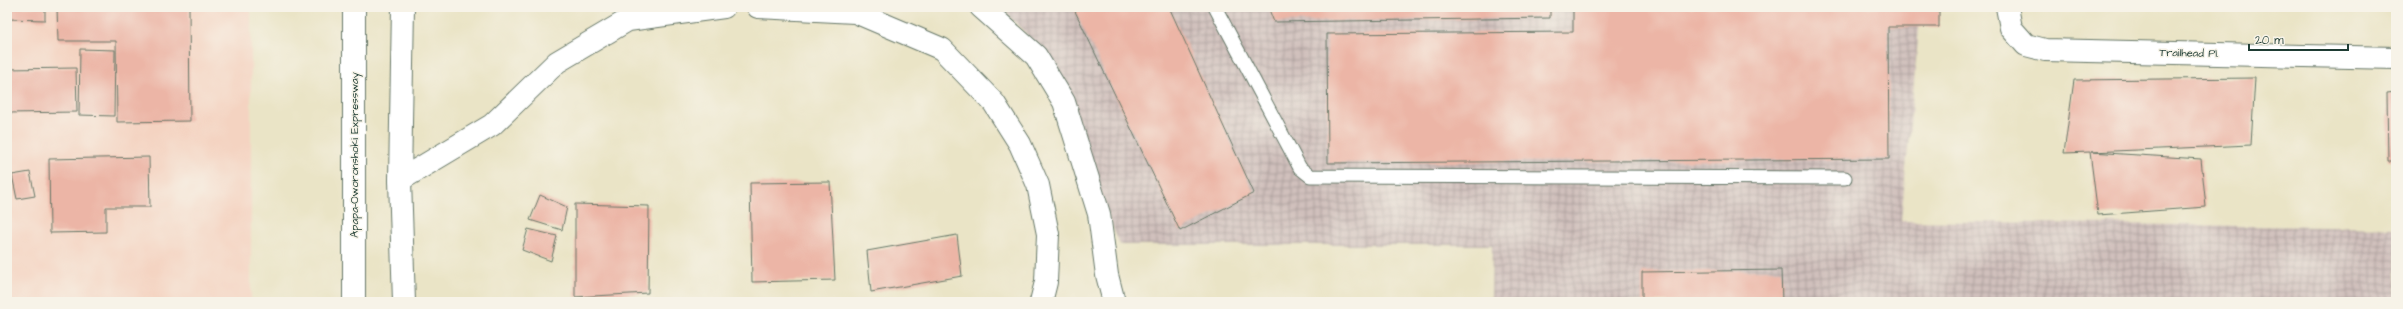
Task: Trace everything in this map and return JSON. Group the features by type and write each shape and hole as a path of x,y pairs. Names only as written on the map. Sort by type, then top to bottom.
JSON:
{"main road":[{"name":"Apapa-Oworonshoki Expressway","path":"354,7 354,302"},
{"path":"403,7 400,180 404,302"},
{"path":"400,180 492,125 557,62 628,20 724,7"},
{"path":"758,7 855,12 942,49 989,97 1020,144 1038,185 1048,234 1046,282 1041,302"},
{"path":"981,7 1036,56 1064,102 1098,214 1107,275 1114,302"},
{"name":"Trailhead Pl.","path":"2007,7 2011,28 2026,45 2045,50 2396,58"}],"lane":[{"path":"1215,7 1300,168 1310,176 1845,178"}],"shaded area":[{"path":"7,7 251,7 251,302 7,302"},
{"path":"1001,7 1921,7 1901,221 2396,228 2396,302 1491,302 1492,245 1120,245 1036,45"}],"building":[{"path":"7,7 45,7 45,20 7,19"},
{"path":"57,7 189,7 190,121 117,122 116,41 58,41"},
{"path":"1073,7 1169,7 1254,193 1180,231"},
{"path":"1268,7 1550,7 1550,18 1274,22"},
{"path":"1573,7 1939,7 1939,27 1888,27 1889,159 1328,163 1327,34 1573,32"},
{"path":"80,49 115,50 114,116 79,115"},
{"path":"76,68 77,112 7,113 7,69"},
{"path":"2255,78 2251,145 2091,152 2201,159 2206,207 2098,215 2090,152 2064,153 2074,80"},
{"path":"2396,92 2396,161 2388,161 2387,93"},
{"path":"149,157 150,207 106,207 106,232 50,233 49,159"},
{"path":"30,172 35,196 17,199 12,175"},
{"path":"830,182 835,280 752,282 750,183"},
{"path":"540,195 567,207 562,230 530,220"},
{"path":"575,204 649,206 648,293 575,297"},
{"path":"528,229 557,236 551,261 522,250"},
{"path":"957,235 962,276 871,292 867,251"},
{"path":"1781,270 1782,302 1642,302 1642,272"}]}
